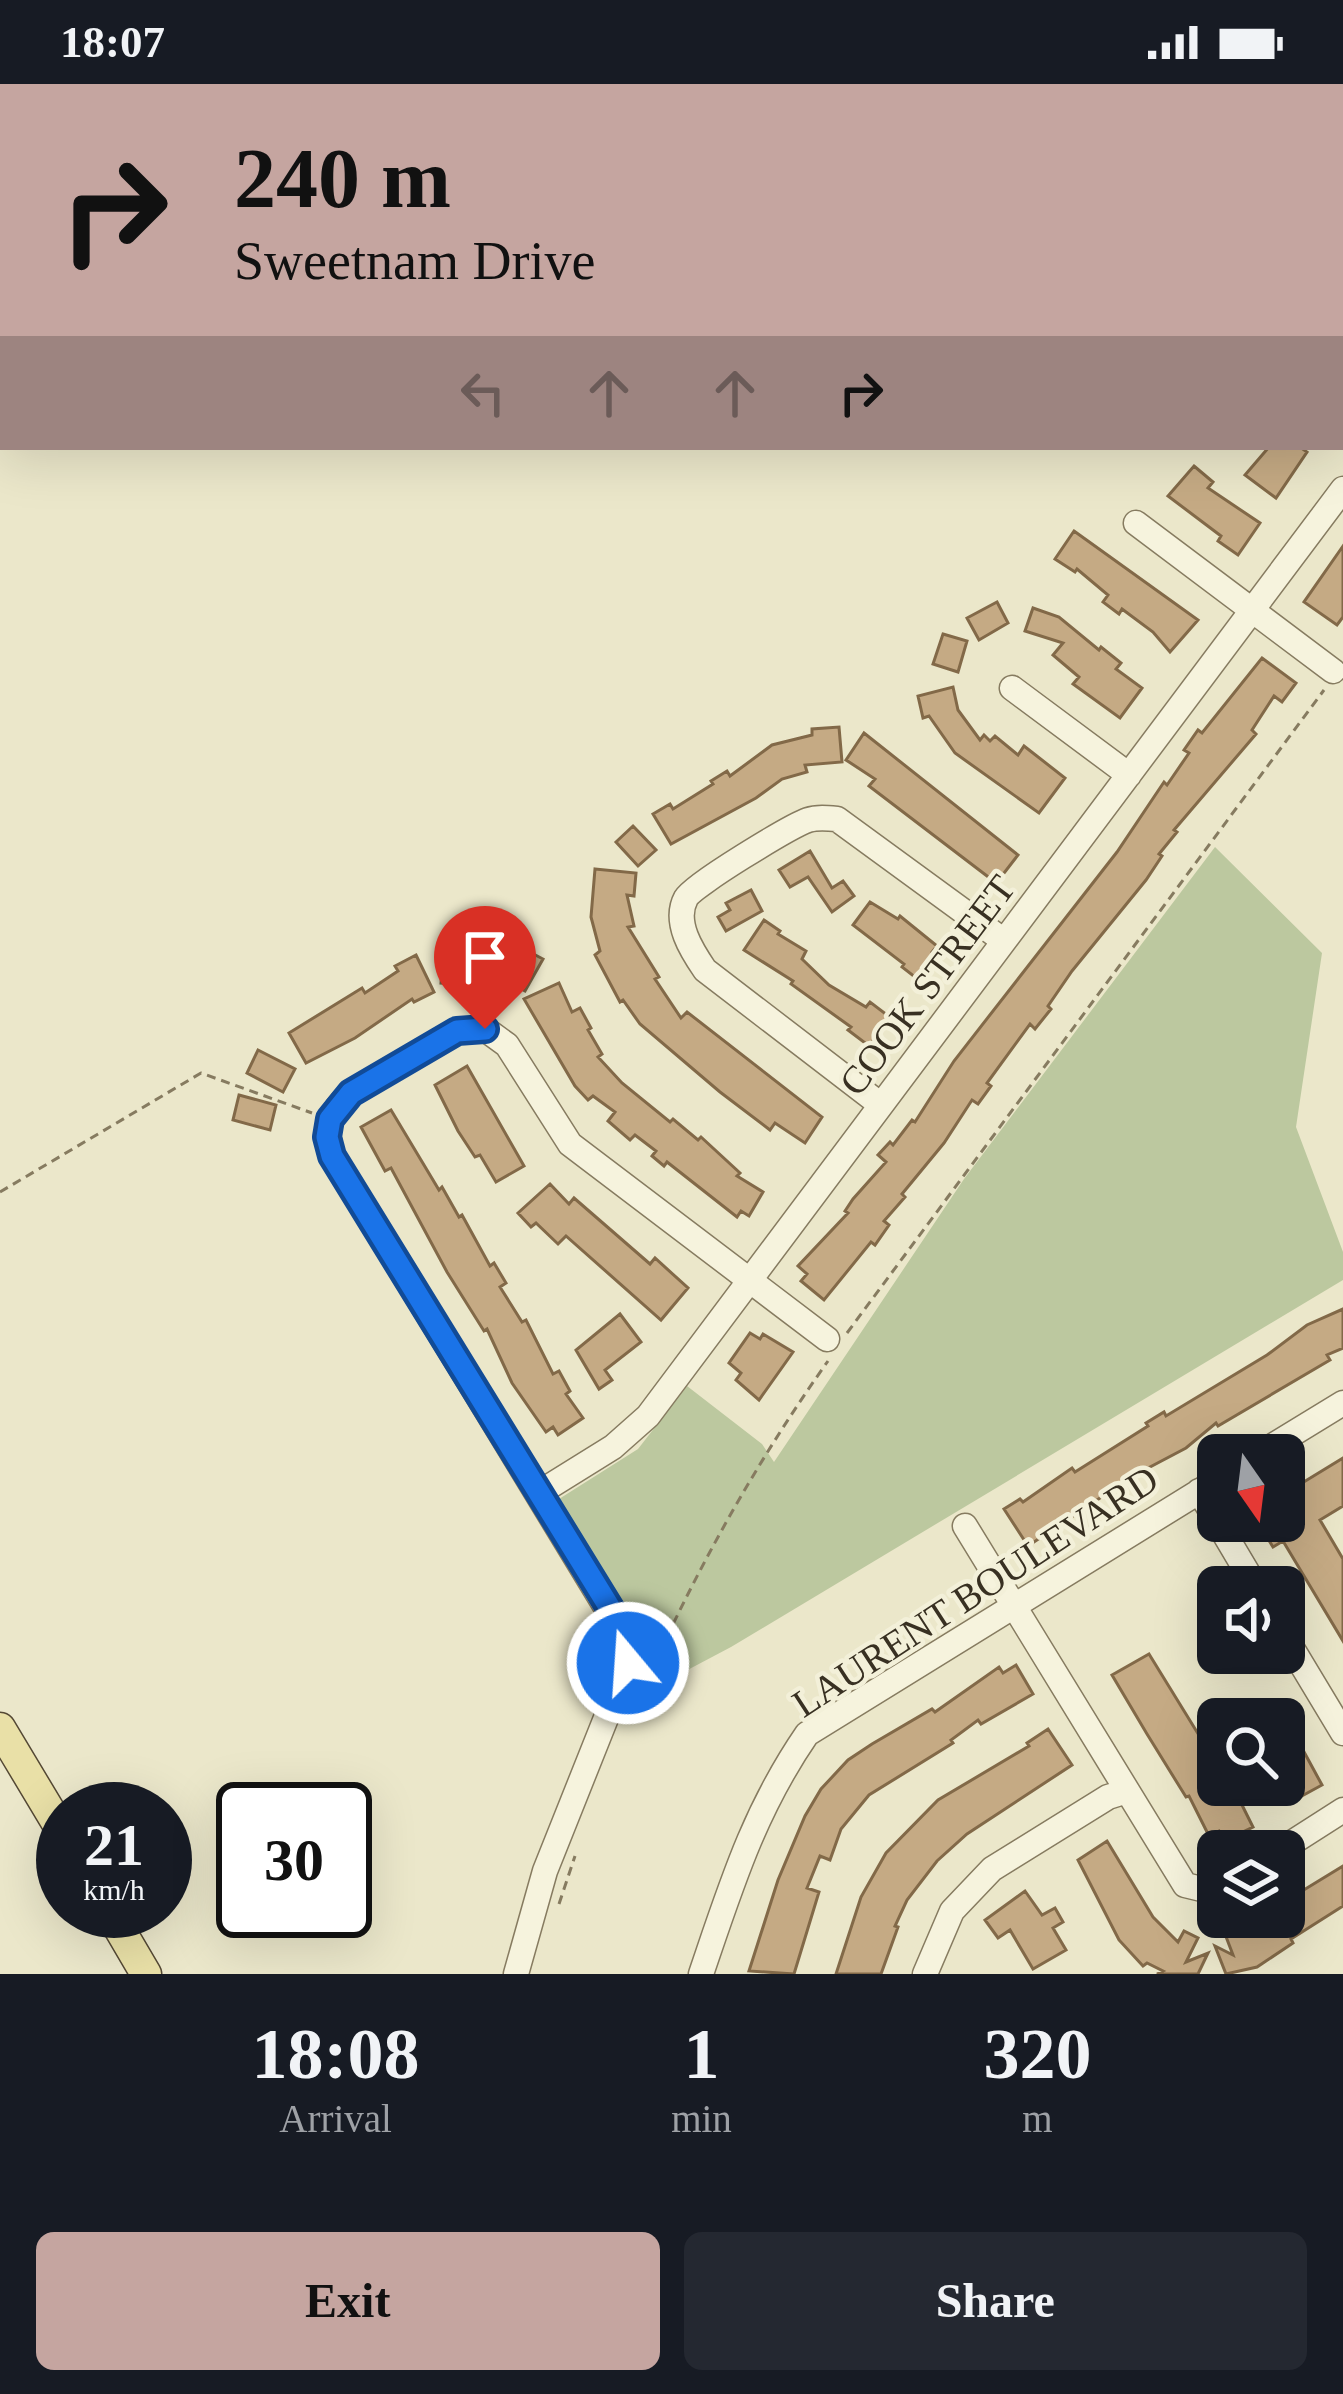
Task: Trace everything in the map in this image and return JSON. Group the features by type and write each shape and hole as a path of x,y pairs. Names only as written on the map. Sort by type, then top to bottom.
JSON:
{"main road":[{"path":"0,1728 36,1788"},
{"path":"125,1938 146,1974"}],"street":[{"name":"COOK STREET","path":"539,1492 632,1433 1343,489"},
{"path":"1136,523 1252,610 1331,677"},
{"path":"1012,688 1129,775"},
{"path":"881,1105 705,970 686,938 682,917 686,898 806,820 837,819 1004,941"},
{"path":"516,1974 545,1870 628,1663 629,1645 332,1156 327,1137 330,1119 351,1093 457,1031 485,1029 507,1045 569,1144 835,1343"},
{"path":"1292,1434 1343,1403"},
{"name":"LAURENT BOULEVARD","path":"700,1974 750,1832 773,1783 807,1734 1197,1493"},
{"path":"965,1526 1185,1885 1197,1886"},
{"path":"1305,1670 1343,1733"},
{"path":"925,1974 952,1911 992,1869 1108,1797 1127,1791"},
{"path":"1305,1834 1343,1810"}],"path":[{"path":"625,1729 660,1648 729,1517 835,1343 1331,677"},
{"path":"0,1192 201,1072 330,1119"},
{"path":"553,1921 575,1854"}],"green space":[{"path":"1215,847 1322,953 1296,1127 1343,1252 1343,1280 731,1647 644,1693 639,1636 559,1499 638,1449 687,1386 762,1444 774,1462 964,1179"}],"building":[{"path":"1266,450 1307,452 1276,498 1245,475"},
{"path":"1194,466 1213,482 1208,488 1260,523 1238,555 1168,496"},
{"path":"1074,531 1198,620 1170,652 1153,632 1122,609 1119,614 1103,602 1108,595 1077,569 1055,559"},
{"path":"1343,546 1343,617 1337,625 1304,602"},
{"path":"997,602 1008,623 979,640 967,618"},
{"path":"1033,608 1059,617 1099,650 1101,647 1121,663 1116,669 1142,688 1120,718 1073,684 1079,677 1053,655 1063,643 1025,631"},
{"path":"943,634 967,641 958,672 933,664"},
{"path":"1262,658 1296,683 1282,702 1274,696 1252,730 1256,734 1174,830 1146,880 1072,971 1035,1029 1030,1024 987,1083 991,1086 978,1104 972,1100 902,1194 905,1197 884,1221 889,1225 875,1245 871,1242 824,1300 801,1281 807,1274 798,1266 848,1213 853,1199 886,1162 878,1155 915,1122 954,1061 1117,852 1164,782 1167,785 1198,730 1202,733"},
{"path":"953,687 958,710 980,740 984,735 990,741 995,736 1018,755 1024,746 1065,778 1039,813 955,753 929,716 923,718 918,696"},
{"path":"839,727 842,762 805,765 807,772 782,779 671,844 653,814 670,804 673,809 727,771 730,776 772,745 812,735 812,729"},
{"path":"864,733 1018,855 1001,877 995,873 991,879 869,786 875,779 846,760"},
{"path":"633,826 656,850 638,866 616,842"},
{"path":"810,851 832,888 843,881 854,896 832,912 808,877 790,887 779,870"},
{"path":"595,869 636,873 634,896 627,895 634,926 628,927 659,977 655,979 681,1018 687,1012 822,1117 805,1143 775,1123 770,1130 720,1092 620,1002 595,955 600,951 591,917"},
{"path":"751,890 762,911 726,931 718,917 730,910 726,903"},
{"path":"870,902 900,916 937,946 932,952 939,958 920,981 853,925"},
{"path":"764,920 806,951 802,959 829,985 866,1007 870,1002 891,1018 869,1046 793,981 744,950"},
{"path":"479,939 499,942 492,986 441,983 444,942 478,944"},
{"path":"522,948 543,959 525,991 505,980"},
{"path":"416,955 434,992 412,999 355,1038 306,1063 289,1033 362,988 365,993 398,971 395,966"},
{"path":"559,983 572,1012 580,1008 591,1028 602,1054 598,1057 622,1083 670,1122 673,1119 698,1140 701,1137 740,1173 737,1176 763,1192 749,1216 741,1211 737,1217 667,1162 664,1166 652,1156 656,1151 635,1135 630,1140 608,1121 615,1112 593,1096 588,1100 575,1086 524,999"},
{"path":"258,1050 295,1069 283,1092 247,1073"},
{"path":"467,1066 524,1166 496,1182 458,1131 435,1085"},
{"path":"239,1095 276,1105 270,1130 233,1120"},
{"path":"391,1110 439,1190 442,1187 459,1217 462,1215 490,1266 494,1263 506,1283 500,1287 522,1322 526,1320 553,1374 559,1371 570,1391 566,1394 583,1418 558,1435 553,1427 546,1432 512,1383 487,1329 484,1331 447,1272 391,1168 385,1171 361,1127"},
{"path":"550,1184 569,1204 574,1198 650,1264 655,1258 688,1288 661,1320 566,1236 558,1244 518,1213"},
{"path":"1343,1309 1343,1348 1218,1426 1197,1434 1186,1448 1133,1476 1028,1546 1004,1509 1020,1499 1023,1502 1072,1468 1075,1472 1164,1412 1166,1416 1267,1355 1307,1325"},
{"path":"620,1314 641,1342 605,1370 612,1380 599,1389 576,1350"},
{"path":"750,1333 760,1339 763,1334 793,1352 759,1400 736,1380 741,1373 729,1363"},
{"path":"1343,1458 1343,1506 1320,1520 1343,1559 1343,1641 1305,1578 1305,1566 1298,1566 1284,1542 1305,1542 1305,1481"},
{"path":"1149,1654 1197,1732 1197,1806 1242,1806 1253,1827 1206,1830 1112,1675"},
{"path":"1016,1665 1033,1694 981,1724 978,1720 953,1743 869,1795 841,1829 830,1860 820,1856 807,1888 819,1892 794,1974 749,1971 778,1880 821,1789 848,1760 872,1744 932,1709 935,1712 999,1667 1003,1673"},
{"path":"1048,1729 1072,1765 967,1834 937,1861 907,1900 881,1974 836,1974 861,1897 886,1853 938,1800 1029,1746"},
{"path":"1305,1754 1322,1785 1305,1794"},
{"path":"1107,1841 1153,1917 1178,1942 1184,1931 1198,1938 1186,1962 1208,1953 1198,1974 1157,1974 1163,1971 1147,1963 1143,1966 1119,1940 1078,1860"},
{"path":"1343,1866 1343,1906 1305,1930 1305,1889"},
{"path":"1025,1891 1042,1915 1055,1908 1063,1922 1053,1928 1066,1950 1033,1969 1010,1930 998,1938 985,1920"},
{"path":"1227,1938 1293,1938 1293,1943 1257,1967 1226,1974 1215,1946 1233,1955"}],"route":[{"path":"485,1029 457,1031 351,1093 330,1119 327,1137 332,1156 621,1626 629,1645 628,1663"}]}
